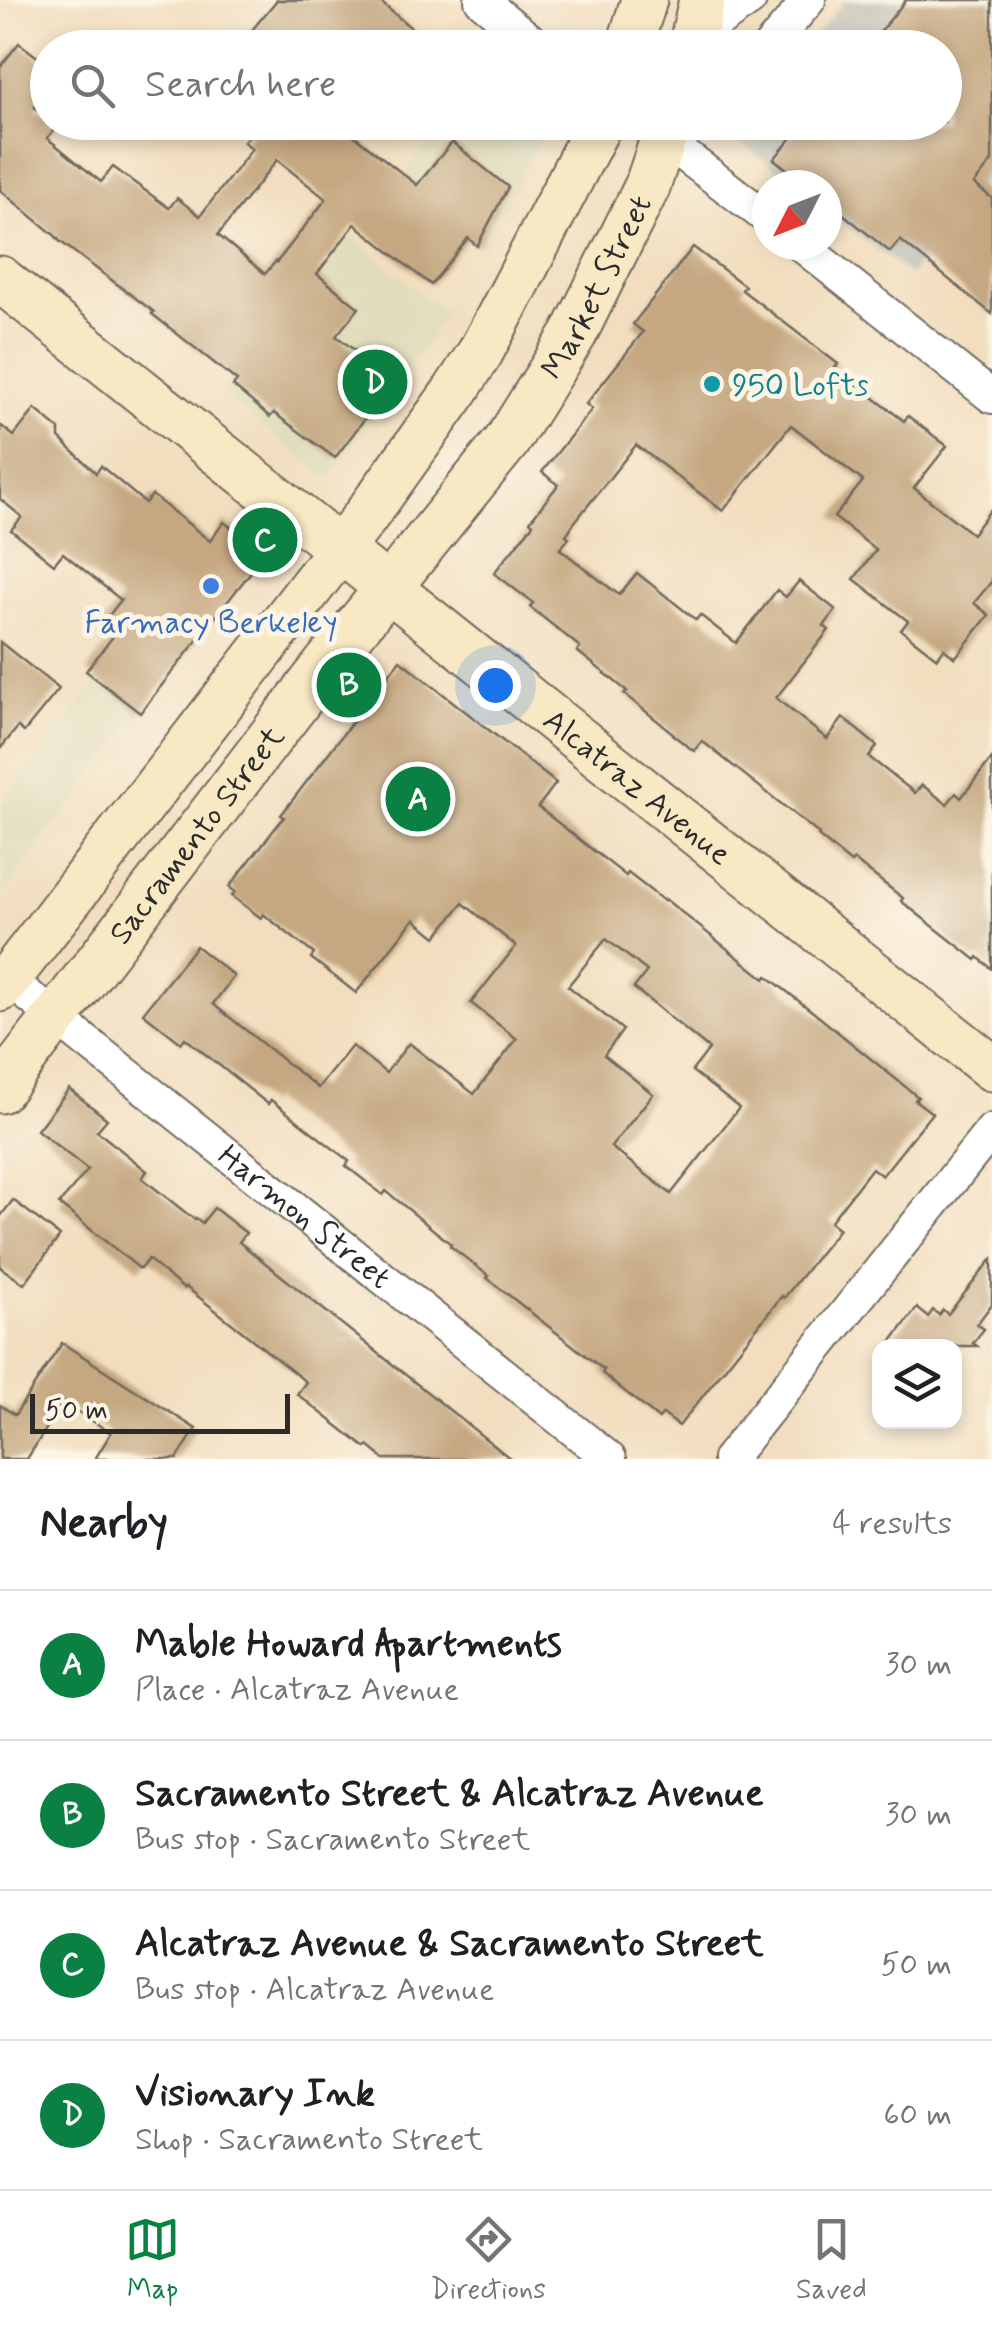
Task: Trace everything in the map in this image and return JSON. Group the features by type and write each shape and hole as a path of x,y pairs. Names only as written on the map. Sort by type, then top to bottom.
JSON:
{"street":[{"path":"482,0 518,30"},
{"path":"634,30 644,0"},
{"path":"697,30 750,0"},
{"path":"783,30 809,0"},
{"name":"Sacramento Street","path":"3,980 340,549 456,390 480,353 591,140"},
{"name":"Market Street","path":"507,442 574,334 646,187 662,140"},
{"path":"680,140 752,204"},
{"path":"819,260 992,397"},
{"name":"Alcatraz Avenue","path":"0,279 992,1068"},
{"name":"Sacramento Street","path":"0,1090 388,588 507,442"},
{"name":"Harmon Street","path":"3,980 56,1016 610,1459"},
{"path":"729,1459 992,1130"}],"shaded area":[{"path":"845,0 992,0 992,170 910,275 842,222 842,170 777,170 739,140 962,140 962,30 819,30"},
{"path":"432,140 540,140 482,249 397,181"},
{"path":"352,237 446,314 327,478 221,393"},
{"path":"226,520 266,553 0,897 0,805"}],"building":[{"path":"277,0 378,0 414,30 252,30"},
{"path":"906,0 992,0 992,161 974,184 992,198 992,314 900,240 890,252 842,213 842,170 788,170 774,159 790,140 962,140 962,30 882,30"},
{"path":"19,43 30,51 30,140 49,140 101,182 113,167 169,208 177,198 200,216 252,149 246,140 360,140 417,185 452,142 508,187 477,246 468,238 431,285 355,224 317,274 359,308 336,336 394,380 335,458 274,413 270,417 233,386 237,381 0,190 0,67","holes":["277,160 326,199 265,274 218,235"]},
{"path":"693,247 838,364 835,368 904,421 908,416 947,446 914,488 972,534 992,508 992,581 974,603 989,615 955,658 944,649 937,658 901,630 908,621 854,579 876,550 834,517 863,481 791,425 723,511 636,445 574,523 560,549 619,595 637,573 696,620 700,615 736,643 777,590 786,597 799,581 836,610 824,626 829,630 776,698 827,739 843,718 877,746 869,757 915,793 922,785 947,804 956,793 961,798 992,758 992,969 901,901 903,898 854,860 851,863 702,741 694,751 673,735 577,651 580,647 530,607 533,603 494,573 558,485 542,472 592,409 586,404 643,332 633,324"},
{"path":"35,409 59,429 59,438 96,473 101,466 145,503 152,495 210,541 224,522 265,554 140,713 86,671 115,634 103,623 121,600 63,553 54,564 11,530 22,517 0,499 0,425 14,436"},
{"path":"0,642 59,689 24,732 18,727 0,749"},
{"path":"400,660 556,783 538,807 626,876 628,873 665,899 765,979 767,976 918,1097 915,1100 932,1113 882,1176 872,1168 830,1222 839,1229 679,1426 663,1414 659,1419 386,1191 383,1195 346,1166 349,1161 271,1100 268,1104 185,1038 181,1043 143,1013 196,946 234,976 213,1004 318,1088 352,1046 386,1073 409,1043 474,1094 517,1039 471,1003 516,946 463,903 436,937 414,919 356,993 263,914 261,918 232,896 235,892 229,887 284,817 281,815","holes":["606,939 647,971 634,988 709,1049 692,1071 739,1108 671,1194 611,1147 653,1094 604,1055 623,1030 568,986"]},
{"path":"69,1089 107,1119 97,1131 147,1171 142,1178 202,1223 214,1208 246,1233 239,1242 511,1459 384,1459 297,1394 306,1382 186,1287 148,1259 140,1269 59,1204 88,1170 37,1130"},
{"path":"13,1200 60,1236 24,1284 0,1267 0,1217"},
{"path":"992,1259 992,1304 977,1324 984,1329 973,1343 977,1346 962,1346 962,1339 893,1339 917,1308 928,1317 933,1310 939,1315 943,1310 948,1314"},
{"path":"62,1343 196,1429 177,1459 95,1459 111,1433 63,1402 27,1459 0,1459 0,1405 15,1415"}],"place":[{"name":"Visionary Ink","path":"375,382"},
{"name":"950 Lofts","path":"712,384"},
{"name":"Alcatraz Avenue & Sacramento Street","path":"265,540"},
{"name":"Farmacy Berkeley","path":"211,586"},
{"name":"Sacramento Street & Alcatraz Avenue","path":"349,685"},
{"name":"Mable Howard Apartments","path":"418,799"}]}
